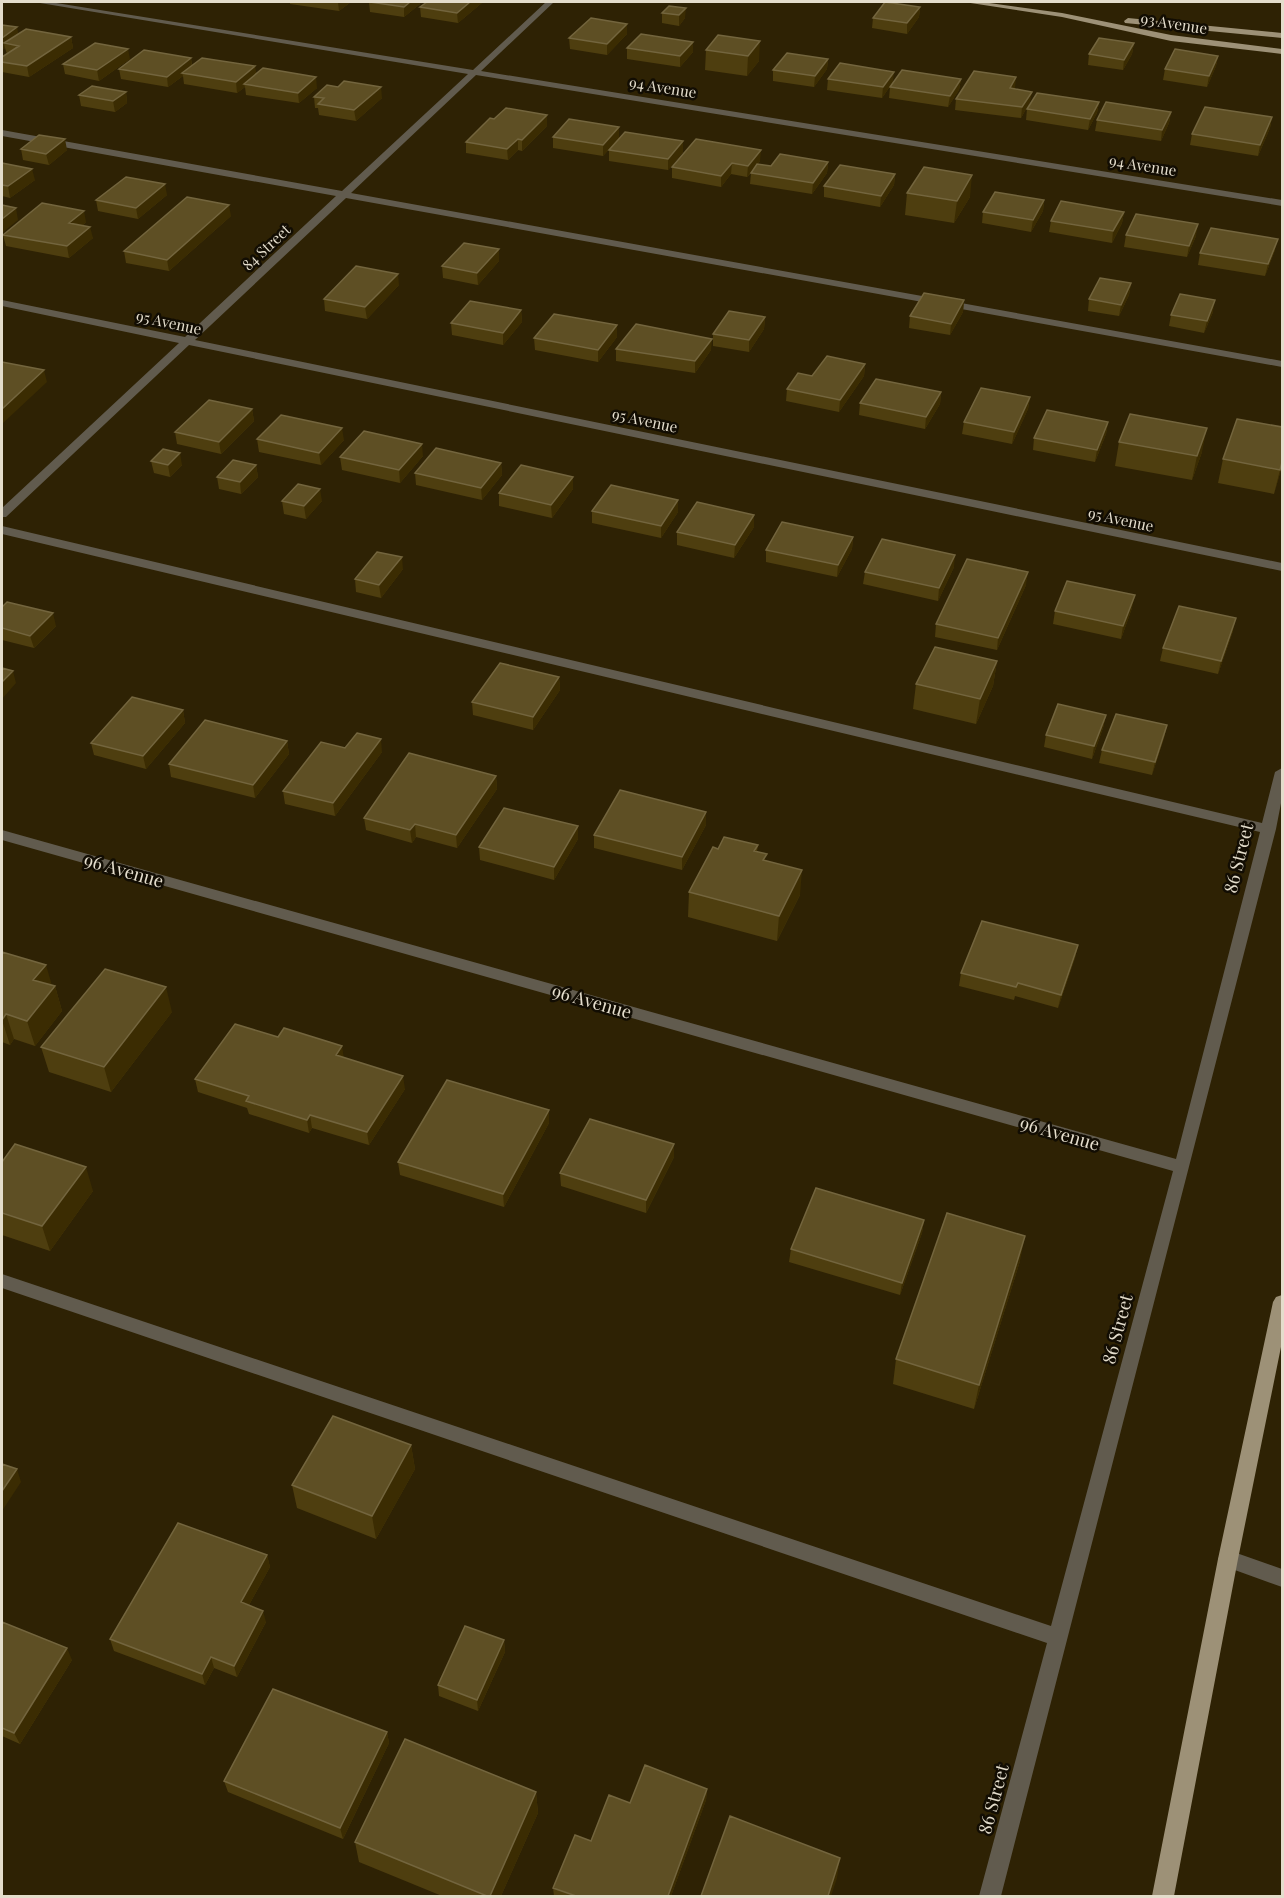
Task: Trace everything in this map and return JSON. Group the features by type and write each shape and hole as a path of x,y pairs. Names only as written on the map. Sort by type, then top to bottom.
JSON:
{"main road":[{"name":"93 Avenue","path":"968,2 1062,15 1282,36"},
{"name":"93 Avenue","path":"1062,15 1171,38 1282,52"},
{"path":"1163,1896 1228,1559 1282,1302"}],"street":[{"name":"94 Avenue","path":"38,2 1282,203"},
{"name":"84 Street","path":"2,514 550,2"},
{"path":"2,134 1282,364"},
{"name":"95 Avenue","path":"2,303 1282,567"},
{"path":"2,530 1269,829"},
{"name":"86 Street","path":"990,1896 1182,1167 1282,772"},
{"name":"96 Avenue","path":"2,835 1182,1167"},
{"path":"2,1281 1059,1638"},
{"path":"1228,1559 1282,1578"}],"building":[{"path":"370,2 410,2 404,7"},
{"path":"427,2 470,2 457,13 420,7"},
{"path":"885,2 920,7 907,23 873,18"},
{"path":"669,6 686,8 679,15 662,13"},
{"path":"591,18 627,24 607,44 569,38"},
{"path":"2,25 17,27 2,38"},
{"path":"26,29 71,37 27,66 2,62 2,57 19,46 4,43"},
{"path":"641,34 693,42 680,56 627,48"},
{"path":"718,35 760,41 748,56 706,50"},
{"path":"1099,38 1134,43 1124,60 1089,54"},
{"path":"95,43 128,49 97,70 63,64"},
{"path":"1175,49 1218,56 1209,76 1165,69"},
{"path":"144,50 191,58 167,77 119,69"},
{"path":"787,53 828,59 815,76 773,70"},
{"path":"202,58 255,66 236,82 182,73"},
{"path":"840,63 894,72 883,87 828,79"},
{"path":"263,68 316,77 298,93 244,84"},
{"path":"902,70 961,79 950,96 890,87"},
{"path":"974,71 1016,77 1010,88 1032,92 1022,107 956,99"},
{"path":"344,81 381,87 354,110 318,104 324,98 314,97 327,85 338,87"},
{"path":"92,86 126,92 113,101 79,95"},
{"path":"1037,93 1099,102 1090,119 1027,109"},
{"path":"1106,102 1171,112 1162,130 1097,120"},
{"path":"1205,107 1272,117 1260,145 1192,134"},
{"path":"506,108 547,115 522,140 518,139 507,149 466,142 490,118 494,119"},
{"path":"569,119 619,127 603,145 553,137"},
{"path":"625,132 683,141 668,159 609,150"},
{"path":"39,135 65,139 46,154 21,149"},
{"path":"696,139 761,150 748,166 732,163 721,176 672,167"},
{"path":"780,154 828,162 813,183 751,173 757,164 771,166"},
{"path":"2,163 32,169 8,186 2,185"},
{"path":"840,165 895,174 881,196 824,186"},
{"path":"924,167 972,175 957,201 907,193"},
{"path":"126,177 165,184 136,208 96,200"},
{"path":"995,192 1044,200 1033,220 983,212"},
{"path":"187,197 229,205 167,260 124,251"},
{"path":"1061,201 1124,212 1113,231 1051,221"},
{"path":"42,203 84,211 69,223 90,227 67,246 3,235"},
{"path":"2,205 16,208 2,219"},
{"path":"1136,214 1198,224 1189,246 1126,235"},
{"path":"1211,228 1278,239 1268,264 1200,253"},
{"path":"464,243 499,249 477,273 442,266"},
{"path":"356,266 398,274 365,307 324,299"},
{"path":"1100,278 1131,283 1121,305 1089,299"},
{"path":"924,293 964,300 951,324 910,316"},
{"path":"1180,294 1215,300 1207,321 1171,315"},
{"path":"470,301 521,310 503,333 451,323"},
{"path":"729,311 765,317 749,340 713,334"},
{"path":"554,314 617,325 598,350 534,338"},
{"path":"636,324 712,339 695,361 616,349"},
{"path":"827,356 865,364 840,400 787,389 798,373 812,376"},
{"path":"2,362 44,370 2,409"},
{"path":"876,379 941,392 926,417 860,403"},
{"path":"981,388 1030,397 1014,432 964,422"},
{"path":"209,400 252,409 219,442 175,432"},
{"path":"1047,410 1108,422 1097,450 1034,438"},
{"path":"1130,414 1207,428 1197,456 1119,442"},
{"path":"281,415 342,428 319,453 257,439"},
{"path":"1237,419 1282,427 1280,470 1223,459"},
{"path":"364,431 422,444 399,470 340,457"},
{"path":"436,448 501,463 481,488 415,473"},
{"path":"163,449 180,453 168,465 151,461"},
{"path":"233,460 256,465 240,482 217,477"},
{"path":"521,465 573,477 551,505 499,493"},
{"path":"298,484 320,489 304,506 282,501"},
{"path":"611,485 678,500 661,526 592,511"},
{"path":"697,502 754,515 735,545 677,532"},
{"path":"782,522 853,537 838,565 766,550"},
{"path":"882,539 955,555 939,588 865,572"},
{"path":"377,552 402,557 379,585 355,579"},
{"path":"967,559 1028,572 998,638 936,624"},
{"path":"1067,581 1135,595 1123,626 1055,611"},
{"path":"7,602 53,613 30,636 2,628 2,607"},
{"path":"1179,606 1236,618 1221,661 1163,648"},
{"path":"935,647 997,661 980,699 916,684"},
{"path":"500,663 559,677 533,717 472,702"},
{"path":"2,668 13,671 2,682"},
{"path":"132,697 183,710 143,756 91,743"},
{"path":"1058,704 1106,715 1094,746 1046,735"},
{"path":"1116,714 1167,725 1155,762 1102,750"},
{"path":"205,720 287,741 253,785 169,764"},
{"path":"357,733 381,739 333,803 283,791 321,742 345,748"},
{"path":"409,753 496,776 456,835 415,824 410,830 364,818"},
{"path":"620,790 706,812 682,857 594,835"},
{"path":"504,808 578,826 554,867 479,847"},
{"path":"724,837 758,845 754,851 767,854 763,860 802,870 779,916 689,892 713,847 718,849"},
{"path":"982,921 1078,945 1061,995 1018,983 1016,987 961,973"},
{"path":"2,952 46,965 33,980 55,986 27,1021 6,1014 2,1020"},
{"path":"105,969 166,987 104,1067 41,1047"},
{"path":"235,1024 278,1037 284,1028 342,1046 336,1055 403,1076 367,1132 310,1115 307,1120 246,1101 249,1096 195,1079"},
{"path":"447,1080 549,1110 503,1194 398,1162"},
{"path":"590,1119 674,1144 646,1200 560,1173"},
{"path":"15,1144 86,1167 42,1226 2,1213 2,1162"},
{"path":"816,1188 924,1220 902,1283 791,1249"},
{"path":"947,1213 1025,1236 979,1385 896,1359"},
{"path":"333,1416 411,1445 372,1516 292,1485"},
{"path":"2,1464 17,1469 2,1491"},
{"path":"178,1523 267,1555 241,1602 263,1611 234,1666 211,1657 202,1674 110,1639"},
{"path":"2,1622 67,1648 14,1733 2,1728"},
{"path":"465,1626 504,1640 477,1700 438,1685"},
{"path":"273,1689 387,1732 340,1828 224,1781"},
{"path":"405,1739 536,1792 490,1896 355,1842"},
{"path":"645,1765 707,1789 668,1896 576,1896 553,1888 575,1835 591,1841 609,1795 630,1803"},
{"path":"730,1816 840,1858 828,1896 701,1896"}]}
